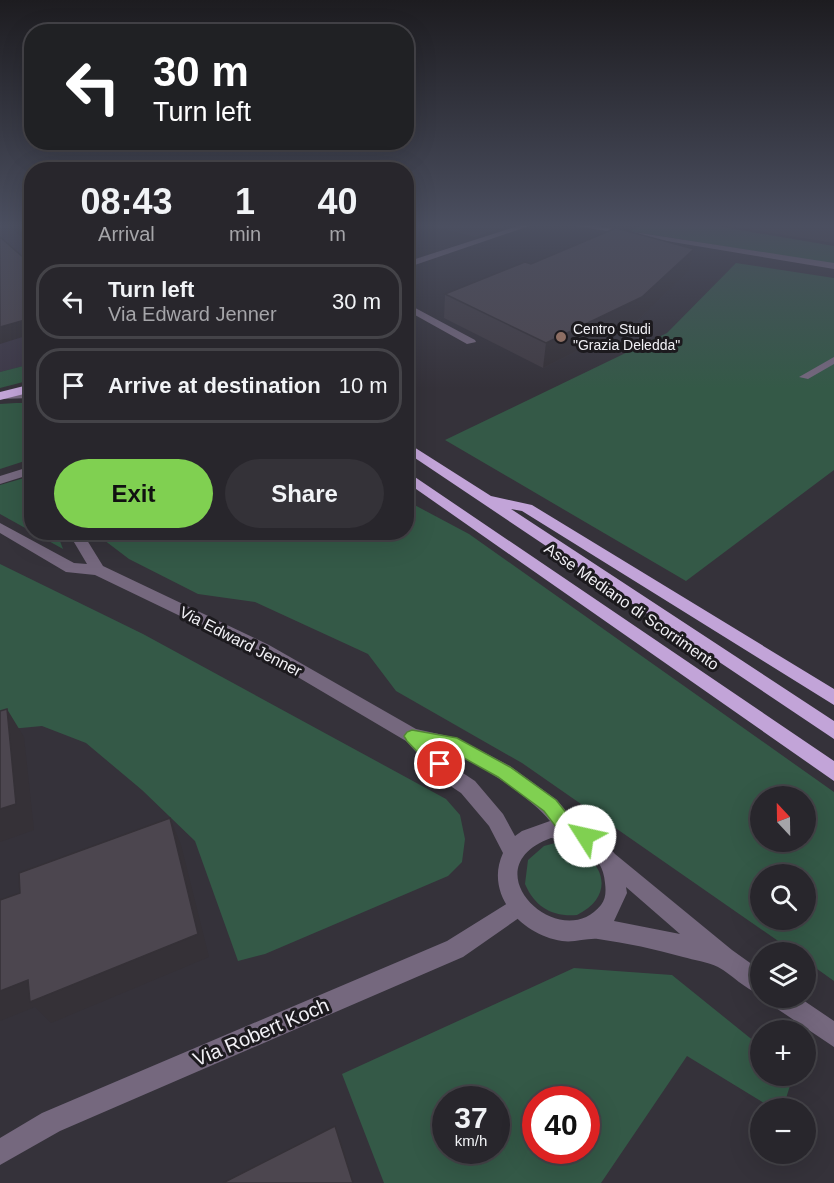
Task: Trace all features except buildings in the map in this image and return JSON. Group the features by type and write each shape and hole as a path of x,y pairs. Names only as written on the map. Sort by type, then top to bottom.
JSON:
{"highway":[{"path":"0,396 24,390"},
{"name":"Asse Mediano di Scorrimento","path":"414,451 834,731"},
{"name":"Asse Mediano di Scorrimento","path":"414,481 834,772"},
{"path":"481,497 527,508 834,698"}],"street":[{"path":"414,310 471,342"},
{"path":"804,377 834,360"},
{"path":"0,396 24,395"},
{"path":"0,480 24,472"},
{"name":"Via Edward Jenner","path":"0,527 71,568 98,570 263,649 412,736 450,775 468,787 496,820 513,853"},
{"path":"80,540 98,570"},
{"name":"Via Edward Jenner","path":"412,736 451,743 504,772 550,806 570,830"},
{"path":"724,958 658,938 590,928 572,932 554,930 536,923 519,906 509,887 507,875 513,853 523,841 536,832 552,828 570,830 585,836 599,846 609,860 724,958 750,976"},
{"path":"590,928 610,911 616,899 617,886 609,860"},
{"name":"Via Robert Koch","path":"0,1152 51,1122 455,949 519,906"},
{"path":"795,1008 834,1035"}],"shaded area":[{"path":"0,279 24,279 24,366 0,372"}],"green space":[{"path":"720,279 834,279 834,470 686,581 445,440 667,333"},
{"path":"24,366 24,382 0,388 0,372"},
{"path":"24,403 24,461 0,469 0,404"},
{"path":"24,478 24,528 0,514 0,485"},
{"path":"414,505 469,534 834,792 834,981 816,968 816,942 780,942 762,930 816,930 816,864 750,864 750,921 522,763 396,691 368,654 255,602 198,594 129,559 104,540 414,540"},
{"path":"47,540 60,540 63,549"},
{"path":"0,564 143,634 446,799 460,815 465,839 462,862 448,876 265,954 238,961 195,841 142,790 86,743 42,726 0,730"},
{"path":"555,843 583,853 593,862 599,872 602,883 599,895 591,906 577,915 560,914 545,909 534,899 525,884 528,860 544,846"},
{"path":"574,968 672,975 750,1038 750,1086 790,1086 786,1098 756,1098 687,1056 601,1183 384,1183 342,1074"}],"place":[{"name":"Centro Studi \"Grazia Deledda\"","path":"561,337"}],"route":[{"path":"440,764 412,736 451,743 504,772 550,806 570,830 585,836"}]}
